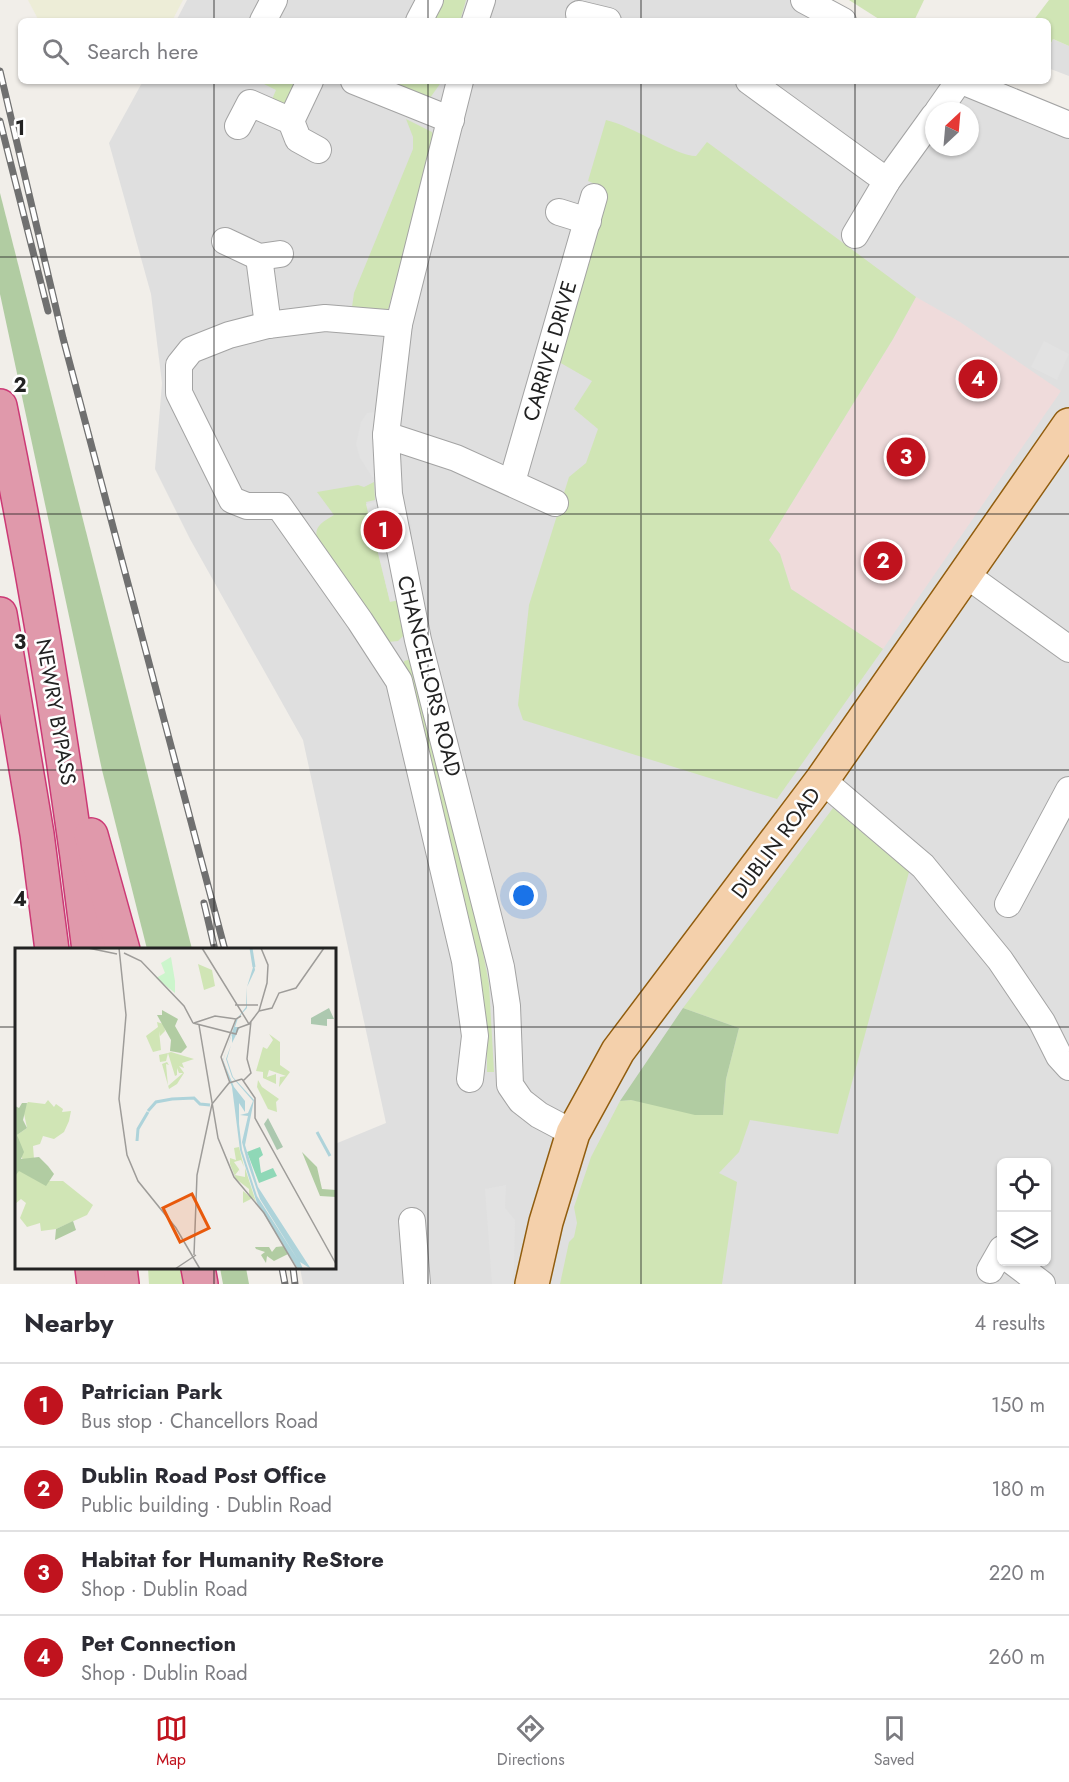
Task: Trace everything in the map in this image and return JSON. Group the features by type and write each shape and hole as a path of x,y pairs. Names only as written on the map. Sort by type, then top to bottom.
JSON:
{"highway":[{"name":"NEWRY BYPASS","path":"0,406 26,531 64,759 89,948"},
{"name":"NEWRY BYPASS","path":"0,614 37,834 52,948"},
{"path":"64,759 96,850 122,948"},
{"path":"92,1269 94,1284"},
{"path":"120,1269 122,1284"},
{"path":"198,1269 201,1284"}],"main road":[{"name":"DUBLIN ROAD","path":"532,1284 546,1222 573,1133 618,1051 822,780 1069,425"}],"street":[{"path":"264,18 273,0"},
{"path":"421,18 430,0"},
{"path":"477,18 482,0"},
{"path":"804,0 837,18"},
{"path":"580,12 599,18"},
{"path":"291,121 309,84"},
{"path":"369,84 451,120"},
{"name":"CHANCELLORS ROAD","path":"459,84 399,324 386,435 388,494 418,640 501,967 507,1006 510,1085 521,1101 538,1115 573,1133"},
{"path":"753,84 887,181"},
{"path":"945,102 959,84"},
{"path":"968,84 1069,125"},
{"path":"238,126 250,103 291,121 298,139 318,150"},
{"path":"855,235 887,181 925,128"},
{"name":"CARRIVE DRIVE","path":"512,482 591,209 559,212"},
{"path":"225,241 269,255 268,325"},
{"path":"399,324 325,318 268,325 229,335 191,350 179,365 179,393 232,500 247,506 279,506 385,657 399,681 465,961 475,1036 470,1079"},
{"path":"386,435 456,459 555,503"},
{"path":"965,574 1069,650"},
{"path":"385,657 418,640"},
{"path":"822,780 923,866 1000,960 1042,1022 1059,1056 1069,1067"},
{"path":"1008,904 1069,790"},
{"path":"412,1221 417,1284"},
{"path":"1015,1266 1042,1284"}],"shaded area":[{"path":"187,0 794,0 827,18 178,18"},
{"path":"1053,39 1069,46 1069,76 1051,69"},
{"path":"141,84 951,84 1069,138 1069,1284 303,1284 300,1269 336,1269 336,1144 386,1123 303,740 190,539 155,469 162,383 151,294 109,143"},
{"path":"916,297 960,322 1061,391 883,649 791,589 780,554 769,540 893,339"},
{"path":"1044,341 1069,354 1057,380 1031,367"},
{"path":"376,412 379,479 372,477 360,458 356,444 361,422 367,413"},
{"path":"379,501 399,600 390,602 366,504"},
{"path":"506,1185 505,1208 515,1220 512,1284 492,1284 485,1189"}],"green space":[{"path":"28,0 183,0 174,18 37,18"},
{"path":"440,0 466,0 461,18 430,18"},
{"path":"849,0 924,0 915,18 877,18"},
{"path":"1049,0 1069,0 1069,46 1053,39 1051,43 1051,18 1035,18"},
{"path":"264,84 301,84 290,107 270,104 276,90"},
{"path":"399,84 440,84 430,98 400,88"},
{"path":"406,119 432,132 434,139 388,310 360,316 352,307 354,293 413,149 413,137"},
{"path":"606,120 687,155 696,156 707,142 916,297 893,339 769,540 780,554 791,589 883,649 777,799 523,720 518,705 529,605 569,477 586,463 598,429 574,409 592,381 559,362 602,187 588,181"},
{"path":"0,193 192,948 147,948 102,770 0,294"},
{"path":"374,482 375,500 366,502 390,601 399,600 407,632 398,641 388,642 318,545 316,534 318,527 334,515 317,492 358,485 364,487"},
{"path":"411,659 482,947 489,984 494,1072 487,1072 487,1031 404,669 404,661"},
{"path":"833,808 909,872 838,1134 750,1120 739,1152 719,1173 737,1182 722,1284 560,1284 569,1242 574,1237 577,1223 574,1207 591,1157 620,1101 631,1100 723,1115 726,1079 739,1028 683,1008"},
{"path":"683,1008 739,1028 726,1079 723,1115 695,1115 631,1100 620,1101"},
{"path":"148,1269 181,1269 184,1284 149,1284"},
{"path":"220,1269 246,1269 249,1284 223,1284"}],"railway":[{"path":"0,71 63,338 224,948"},
{"path":"0,121 48,311"},
{"path":"204,903 215,948"},
{"path":"282,1269 285,1284"},
{"path":"293,1269 295,1284"}],"place":[{"name":"Pet Connection","path":"978,379"},
{"name":"Habitat for Humanity ReStore","path":"906,457"},
{"name":"Patrician Park","path":"383,530"},
{"name":"Dublin Road Post Office","path":"883,561"}]}
